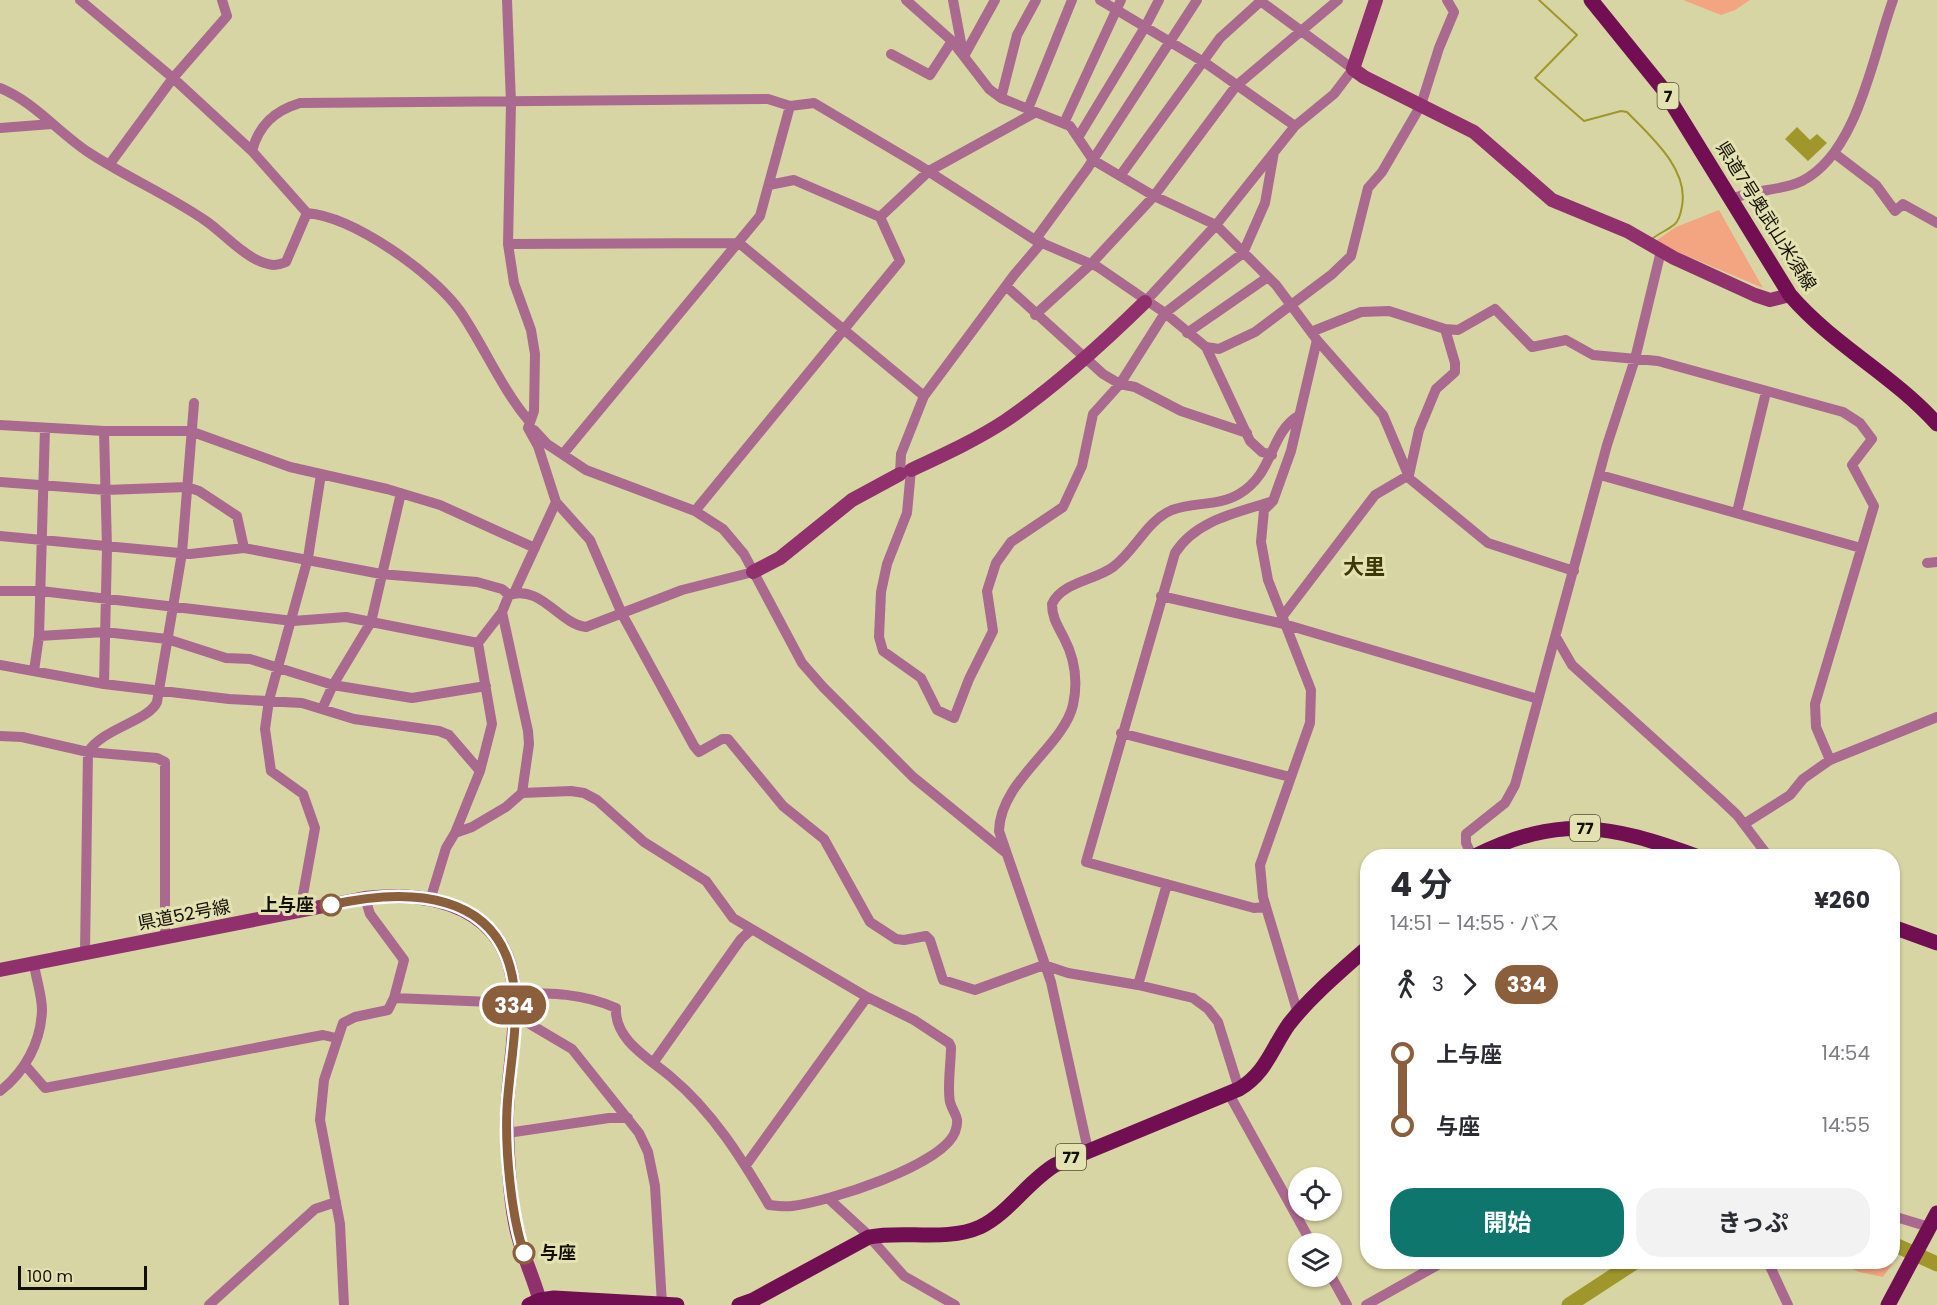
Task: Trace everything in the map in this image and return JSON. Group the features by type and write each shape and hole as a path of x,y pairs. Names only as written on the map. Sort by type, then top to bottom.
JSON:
{"main road":[{"name":"県道7号奥武山米須線","path":"1591,0 1664,89 1790,295 1812,319 1904,391 1937,424"},
{"name":"77","path":"1491,849 1521,837 1558,829 1580,828 1627,833 1675,849"},
{"path":"1900,930 1937,943"},
{"name":"77","path":"750,1303 868,1237 889,1233 951,1234 980,1227 996,1217 1042,1172 1088,1150 1234,1092 1263,1068 1288,1026 1300,1011 1360,955"},
{"path":"1888,1305 1937,1213"},
{"path":"537,1303 564,1298 670,1304"}],"street":[{"path":"80,0 173,78 252,151 307,213 321,215 376,240 411,264 458,309 528,424 538,446 556,502 590,540 622,614 699,752 722,739 728,739 771,793 803,824 824,839 870,922 897,939 926,936 930,940 944,980 975,990 1044,965 1068,973 1138,985 1193,998 1208,1009 1218,1023 1234,1092 1306,1233"},
{"path":"109,165 173,78 227,16 222,0"},
{"path":"507,0 511,103 508,244 514,283 531,330 535,354 534,411 528,424"},
{"path":"906,0 952,41 989,89 1001,98 1064,123 1079,136 1093,160 1154,196 1216,225 1268,277 1314,336 1383,415 1410,479 1488,543 1574,571"},
{"path":"953,0 964,56"},
{"path":"964,56 995,0"},
{"path":"1001,98 1017,35 1036,0"},
{"path":"880,217 929,171 1032,110 1072,0"},
{"path":"1100,0 1118,5 1145,27 1204,63 1295,126"},
{"path":"1079,136 1159,0"},
{"path":"1197,0 1038,241 924,396 901,454 906,472 907,513 887,564 881,592 879,637 883,651 921,678 937,710 954,718 969,679 993,631 987,591 996,563 1011,542 1063,507 1082,465 1093,414 1120,384 1165,313 1243,253 1265,203 1274,152"},
{"path":"1120,176 1220,38 1260,0 1298,32 1364,77 1474,132 1552,200 1627,231 1661,251 1770,300 1790,295"},
{"path":"1035,315 1091,264 1154,196 1236,86 1338,0"},
{"path":"0,536 43,538 107,548 182,553 244,548 308,558 381,574 477,582 512,594 546,601 578,626 586,627 681,590 753,572 780,558 852,500 1004,421 1086,356 1145,302 1216,225 1295,126 1334,94 1353,69 1376,0"},
{"path":"252,151 254,141 279,109 300,103 511,103 768,99 790,106 814,103 929,171 1038,241 1091,264 1145,302 1165,313 1206,347 1219,349 1255,332 1290,303 1331,275 1351,256 1368,188 1382,172 1421,105 1439,48 1454,12 1447,0"},
{"path":"1731,200 1743,194 1801,182 1816,173 1834,153 1853,118 1893,0"},
{"path":"1064,123 1118,5"},
{"path":"891,54 930,75 952,41"},
{"path":"0,88 16,94 52,124 109,165 205,220 254,258 270,265 278,266 286,262 307,213"},
{"path":"563,454 760,216 790,106"},
{"path":"0,128 52,124"},
{"path":"1834,153 1876,185 1895,211 1903,204 1937,223"},
{"path":"695,511 900,261 880,217 794,180 769,185"},
{"path":"508,244 739,243 924,396"},
{"path":"1470,849 1466,843 1466,834 1498,809 1511,794 1557,639 1600,475 1635,358 1661,251"},
{"path":"1187,333 1268,277"},
{"path":"1006,286 1035,315 1086,356 1103,374 1120,384 1135,387 1181,411 1247,433"},
{"path":"1314,336 1361,312 1389,311 1445,329 1458,330 1495,309 1532,347 1566,340 1593,355 1659,360 1849,414 1870,434 1872,440 1857,455 1851,465 1874,506 1815,704 1814,716 1818,734 1830,760"},
{"path":"1283,620 1375,495 1408,475 1419,430 1436,389 1455,372 1455,363 1445,329"},
{"path":"1300,1011 1296,1008 1259,880 1260,865 1310,723 1312,698 1303,666 1264,568 1261,551 1264,510 1273,501 1292,451 1314,336"},
{"path":"1206,347 1250,441 1262,452 1272,455"},
{"path":"1737,512 1766,392"},
{"path":"85,953 88,752 111,732 153,710 182,553 194,403"},
{"path":"1088,1150 1051,982 999,831 1003,806 1065,723 1073,703 1075,664 1052,614 1054,599 1075,585 1114,566 1161,516 1174,509 1237,496 1256,480 1272,455 1282,431 1298,416"},
{"path":"528,424 563,454 600,476 695,511 723,529 744,554 802,663 913,777 1005,852"},
{"path":"0,425 104,431 190,431 290,467 401,493 440,505 535,548"},
{"path":"34,671 39,636 45,428"},
{"path":"104,431 107,548 104,684"},
{"path":"300,911 315,828 303,794 271,771 266,729 269,700 293,621 308,558 321,474"},
{"path":"1600,475 1861,548"},
{"path":"0,482 106,490 186,488 200,491 237,516 244,548"},
{"path":"322,709 333,685 371,622 401,493"},
{"path":"1265,907 1254,908 1086,862 1121,733 1175,553 1195,530 1218,519 1273,501"},
{"path":"431,897 446,848 455,833 480,771 492,724 478,644 502,612 512,594 556,502"},
{"path":"0,591 41,591 293,621 346,617 478,644"},
{"path":"1161,596 1283,620 1538,699"},
{"path":"502,612 528,731 529,744 522,793"},
{"path":"39,636 105,632 167,639 226,658 250,659 333,685 412,698 486,686"},
{"path":"1557,639 1572,665 1696,777 1744,824 1763,849"},
{"path":"0,665 104,684 158,688 229,699 302,703 354,719 445,733 480,771"},
{"path":"1744,824 1790,795 1803,779 1830,760 1937,717"},
{"path":"1121,733 1290,777"},
{"path":"0,735 22,737 88,752 157,758 165,762 165,937"},
{"path":"394,998 514,998 563,992 616,1008 615,1018 619,1026 637,1050 690,1094 746,1165 770,1205 789,1207 829,1199 903,1171 943,1148 956,1131 958,1115 950,1102 951,1047 949,1043 900,1012 867,997 733,918 706,881 644,842 589,796 571,791 522,793 498,812 455,833"},
{"path":"1138,985 1167,884"},
{"name":"県道52号線","path":"0,970 389,895 431,897 470,913 488,929 507,960 514,998 507,1133 518,1235 537,1303"},
{"path":"344,1305 340,1224 322,1136 320,1113 324,1080 336,1038 343,1023 349,1019 385,1012 394,998 404,958 370,914 365,898"},
{"path":"653,1063 741,939 751,930"},
{"path":"0,1091 15,1079 25,1065 37,1038 42,1011 34,964"},
{"path":"746,1165 867,997"},
{"path":"514,1020 528,1023 572,1049 628,1118 648,1152 655,1186 670,1304"},
{"path":"25,1065 45,1088 323,1035 336,1038"},
{"path":"507,1133 609,1118 628,1118"},
{"path":"829,1199 904,1276 955,1305"},
{"path":"209,1305 315,1209 336,1202"},
{"path":"1900,1219 1928,1231"},
{"path":"1365,1305 1430,1269"},
{"path":"1771,1269 1788,1305"},
{"path":"1337,1287 1347,1305"}],"shaded area":[{"path":"1683,0 1750,0 1735,10 1721,15"},
{"path":"1797,127 1810,140 1817,134 1827,143 1808,161 1785,139"},
{"path":"1719,210 1763,288 1654,242 1676,227"},
{"path":"1852,1269 1889,1269 1883,1277"}],"waterway":[{"path":"1539,0 1577,35 1535,78 1584,121 1621,111 1627,112 1657,143 1680,179 1683,192 1678,220 1652,239"},
{"path":"1900,1247 1937,1264"},
{"path":"1569,1305 1624,1269"}],"bus line":[{"name":"334","path":"331,905 389,895 431,897 470,913 488,929 503,951 510,968 514,988 507,1133 515,1219 524,1253"}],"place":[{"name":"上与座","path":"331,905"},
{"name":"与座","path":"524,1253"}],"district":[{"name":"大里","path":"1364,567"}]}
